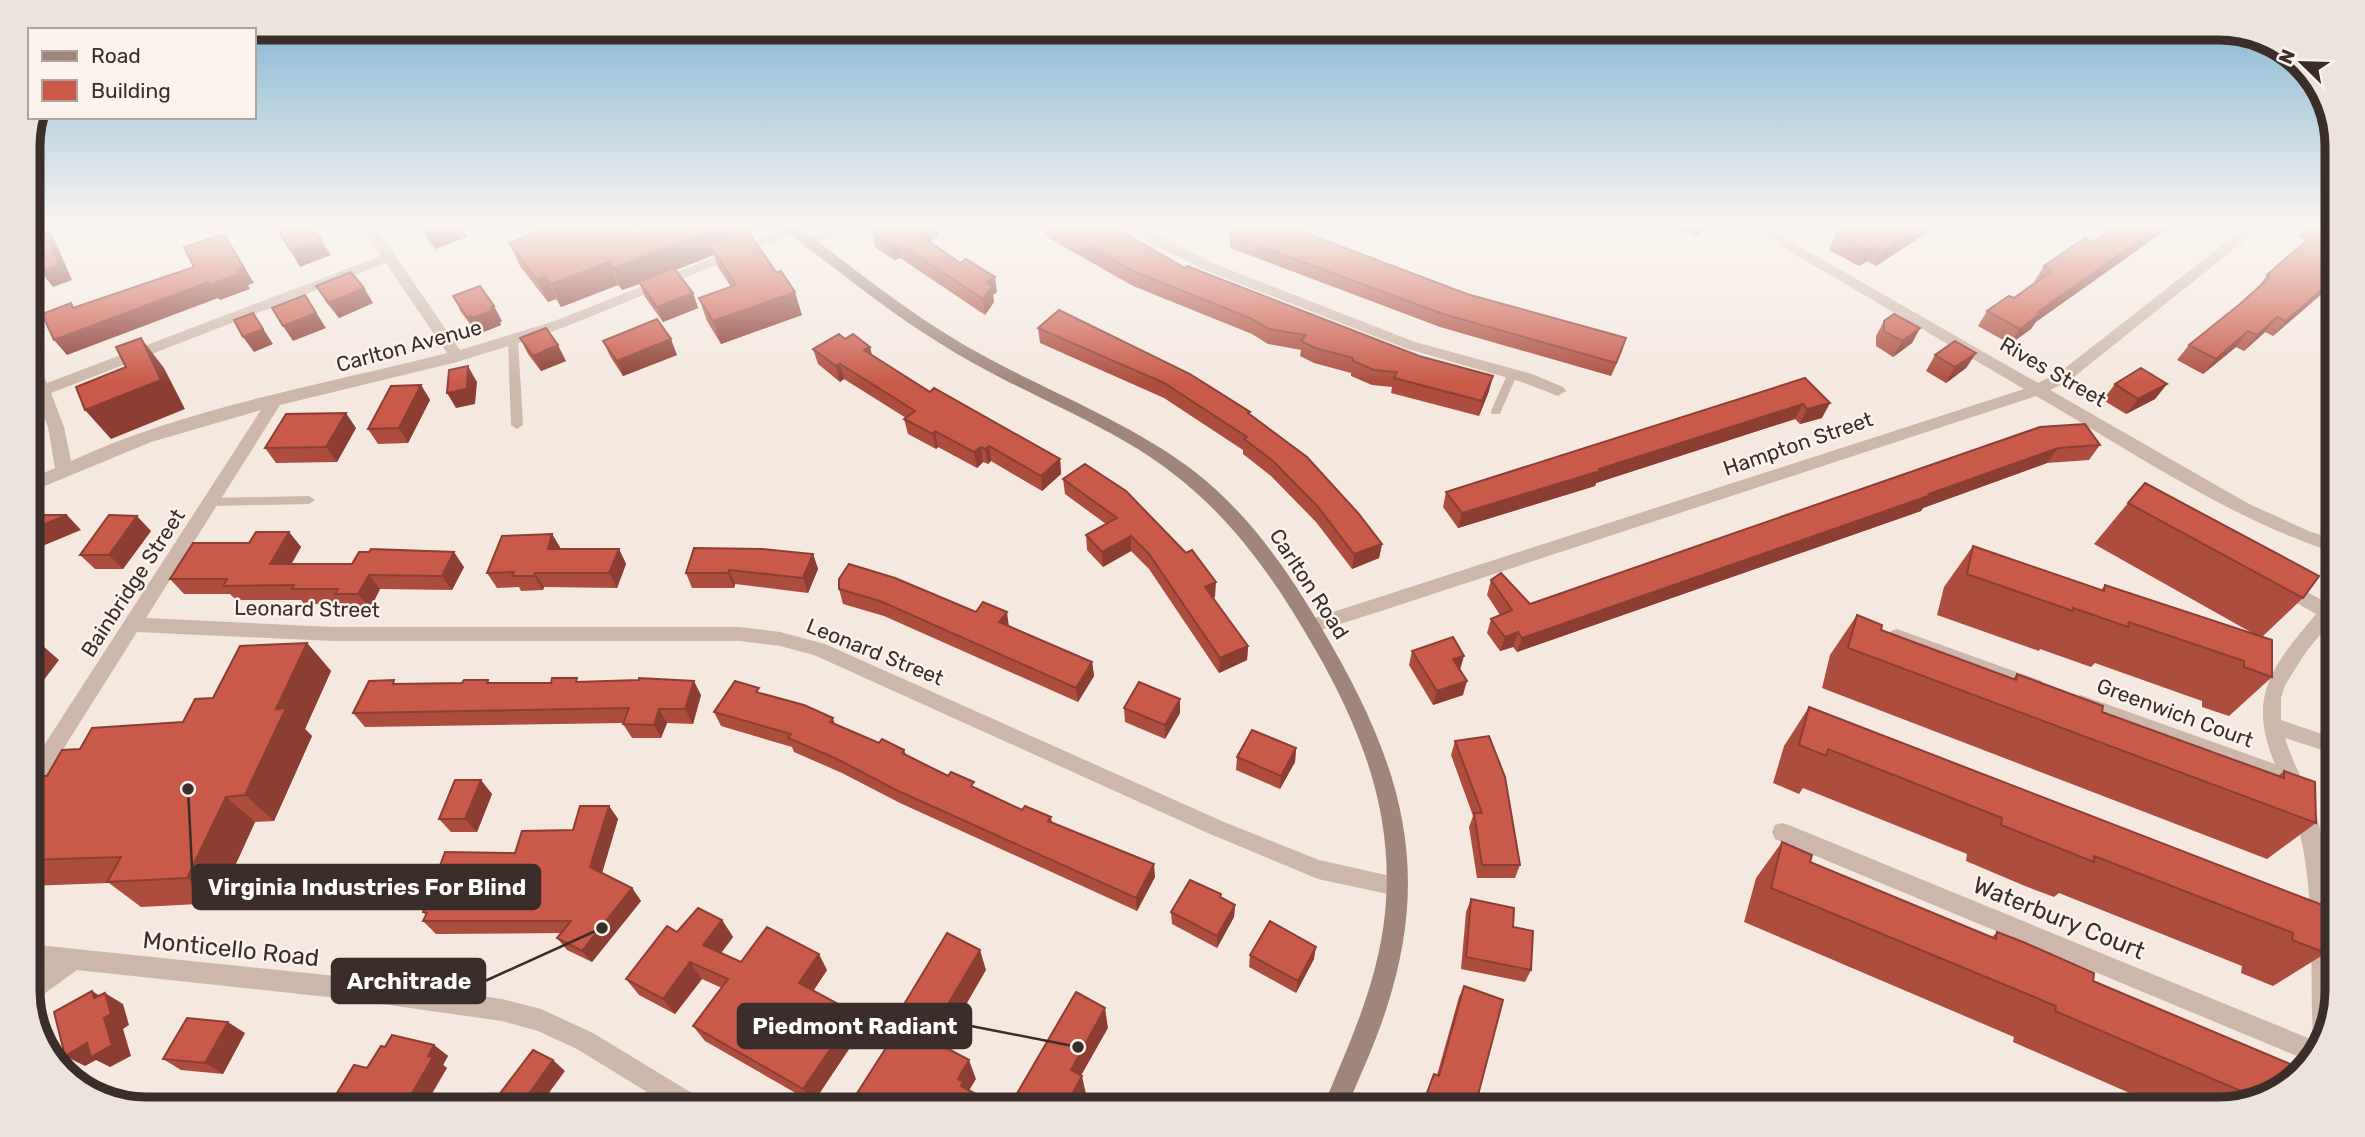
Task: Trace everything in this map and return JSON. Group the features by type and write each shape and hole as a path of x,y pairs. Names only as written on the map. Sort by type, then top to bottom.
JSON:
{"main road":[{"name":"Carlton Road","path":"857,278 943,339 992,367 1108,423 1191,477 1251,536 1274,566 1311,626 1372,742 1387,787 1396,835 1397,886 1392,943 1375,1009 1339,1097"}],"street":[{"path":"42,391 335,278"},
{"path":"404,278 457,357"},
{"name":"Carlton Avenue","path":"40,482 172,430 457,357 560,324 678,278"},
{"path":"1238,278 1410,345 1559,391"},
{"name":"Rives Street","path":"1844,278 2264,519 2325,542"},
{"name":"Hampton Street","path":"1311,626 1876,440 2039,390 2065,376 2190,278"},
{"path":"40,386 57,426 63,450 63,471"},
{"name":"Bainbridge Street","path":"40,769 274,402"},
{"path":"2270,579 2325,603"},
{"path":"2325,615 2277,680 2271,701 2272,725 2306,814 2315,853 2325,959"},
{"name":"Leonard Street","path":"133,625 333,634 740,634 780,639 818,649 892,680 1217,828 1318,869 1397,886"},
{"name":"Greenwich Court","path":"1885,632 2292,779"},
{"path":"2272,725 2325,743"},
{"name":"Waterbury Court","path":"1783,832 2307,1049"},
{"name":"Monticello Road","path":"40,955 346,988 502,1010 541,1020 585,1041 677,1097"},
{"path":"40,985 73,959"},
{"path":"660,1097 669,1092"}],"lane":[{"path":"513,340 517,425"},
{"path":"1496,411 1512,375"},
{"path":"212,502 309,500"}],"building":[{"path":"161,278 228,278 209,285 208,282 54,340 42,314 71,303 73,308"},
{"path":"336,278 356,278 364,288 329,303 316,286"},
{"path":"546,278 567,278 551,284"},
{"path":"649,278 682,278 693,293 657,307 639,282"},
{"path":"731,278 786,278 795,292 713,321 699,298 736,285"},
{"path":"951,278 993,278 986,282 992,287 983,299"},
{"path":"1151,278 1218,278 1419,356 1493,376 1482,401 1394,378 1397,372 1374,370 1353,361 1353,358 1315,348 1301,341 1306,335 1269,329 1252,319"},
{"path":"1346,278 1425,278 1467,294 1626,338 1616,363 1443,314"},
{"path":"2042,278 2086,278 2038,312 2041,313 2020,329 1987,311 2009,296 2014,298"},
{"path":"2269,278 2325,278 2325,287 2286,321 2277,317 2257,335 2248,331 2216,359 2189,345"},
{"path":"480,286 494,306 491,307 493,310 473,318 467,317 453,296"},
{"path":"305,295 316,313 283,326 272,308"},
{"path":"1059,310 1190,374 1250,412 1248,413 1307,457 1382,544 1354,554 1318,507 1273,461 1244,439 1247,437 1164,383 1038,328"},
{"path":"253,313 263,329 243,337 234,320"},
{"path":"1894,314 1920,328 1902,341 1884,331 1884,321"},
{"path":"657,319 671,339 617,361 603,341"},
{"path":"546,328 558,345 533,356 520,338"},
{"path":"839,334 845,339 853,334 870,347 864,350 930,392 934,388 1060,459 1041,476 989,446 974,452 935,431 933,434 904,419 915,411 840,364 836,366 813,349"},
{"path":"141,338 161,380 85,410 76,387 126,367 116,347"},
{"path":"1955,341 1976,353 1955,367 1935,355"},
{"path":"468,366 467,389 447,393 449,370"},
{"path":"2141,368 2167,384 2138,399 2115,384"},
{"path":"1805,378 1830,403 1807,409 1803,404 1462,513 1446,492"},
{"path":"421,385 399,428 368,429 391,386"},
{"path":"346,413 326,447 265,448 286,414"},
{"path":"2085,424 2100,445 2058,448 1522,638 1518,632 1505,637 1491,619 1512,610 1491,580 1501,573 1530,604 2040,427"},
{"path":"1085,464 1126,491 1186,553 1192,550 1216,582 1205,587 1248,646 1220,658 1149,554 1131,536 1102,552 1086,535 1117,518 1063,479"},
{"path":"2145,483 2319,576 2303,598 2128,503"},
{"path":"40,515 67,515 40,526"},
{"path":"109,515 137,516 109,555 80,555"},
{"path":"256,532 289,532 270,564 352,564 359,552 369,552 371,549 454,552 442,576 369,575 358,594 335,594 338,589 292,589 294,585 223,586 227,579 170,579 193,543 249,543"},
{"path":"552,534 548,549 619,549 609,573 535,573 534,576 512,576 514,572 487,573 502,536"},
{"path":"1973,546 2104,591 2105,585 2272,640 2272,677 2244,667 2244,661 2129,622 2128,627 2073,608 2073,611 1967,574"},
{"path":"694,548 762,549 813,554 803,578 729,570 728,573 686,573"},
{"path":"849,564 895,578 976,612 983,602 1007,612 999,622 1092,662 1076,688 880,601 839,589 839,579"},
{"path":"1857,615 1882,625 1881,630 2016,680 2017,674 2103,706 2102,712 2284,778 2284,771 2315,782 2316,823 1848,648"},
{"path":"1453,637 1464,656 1453,659 1467,681 1437,691 1412,651"},
{"path":"307,643 276,709 286,708 245,795 226,797 187,878 107,882 121,857 40,860 40,776 47,776 62,750 80,749 92,728 183,722 195,699 213,698 240,646"},
{"path":"552,678 577,678 576,682 639,678 694,681 685,709 659,709 654,725 623,724 629,708 353,713 369,681 394,680 393,684 462,683 464,680 488,680 487,683 551,683"},
{"path":"735,681 759,688 756,692 804,705 833,718 830,722 879,743 882,739 904,750 902,753 948,776 951,772 974,782 971,786 1022,810 1025,806 1051,817 1048,821 1154,864 1136,898 896,790 837,759 788,738 791,734 714,712"},
{"path":"1139,682 1180,699 1165,725 1124,708"},
{"path":"1809,707 2325,906 2325,953 2292,940 2293,933 2094,856 2094,862 2001,825 2002,818 1828,749 1826,756 1799,745"},
{"path":"1252,730 1296,748 1281,776 1237,757"},
{"path":"1489,736 1505,777 1520,865 1482,865 1474,813 1482,813 1455,741"},
{"path":"455,780 481,780 465,819 439,819"},
{"path":"580,806 609,806 590,867 632,888 582,951 557,938 571,921 423,921 427,913 423,912 445,852 515,853 522,831 573,830"},
{"path":"1782,842 1812,855 1810,862 1996,939 1997,932 2023,942 2094,973 2093,981 2294,1066 2272,1083 2246,1093 2055,1011 2056,1006 1771,888"},
{"path":"1190,880 1221,894 1220,897 1235,905 1217,936 1171,912"},
{"path":"1471,899 1514,908 1513,927 1533,931 1531,970 1466,957"},
{"path":"698,908 722,920 703,945 741,962 767,927 819,954 799,983 855,1013 803,1089 693,1026 728,979 690,962 663,999 626,979 667,926 677,932"},
{"path":"1270,921 1316,947 1298,981 1250,955"},
{"path":"947,933 980,950 928,1038 969,1060 958,1079 963,1082 961,1086 981,1097 855,1097 898,1029 894,1027 900,1018 897,1016"},
{"path":"1464,986 1503,1000 1478,1095 1481,1097 1425,1097 1434,1074 1439,1076"},
{"path":"92,991 94,998 105,993 111,1014 104,1018 112,1045 91,1057 87,1043 65,1056 54,1012"},
{"path":"1076,992 1105,1008 1071,1070 1082,1076 1071,1097 1015,1097"},
{"path":"187,1018 228,1022 205,1063 163,1059"},
{"path":"392,1035 434,1045 428,1056 433,1057 410,1097 350,1097 337,1093 354,1065 367,1068 381,1046 385,1047"},
{"path":"533,1050 553,1060 527,1097 491,1097 493,1094 498,1096"}],"place":[{"name":"Virginia Industries For Blind","path":"188,789"},
{"name":"Architrade","path":"602,928"},
{"name":"Piedmont Radiant","path":"1078,1047"}]}
